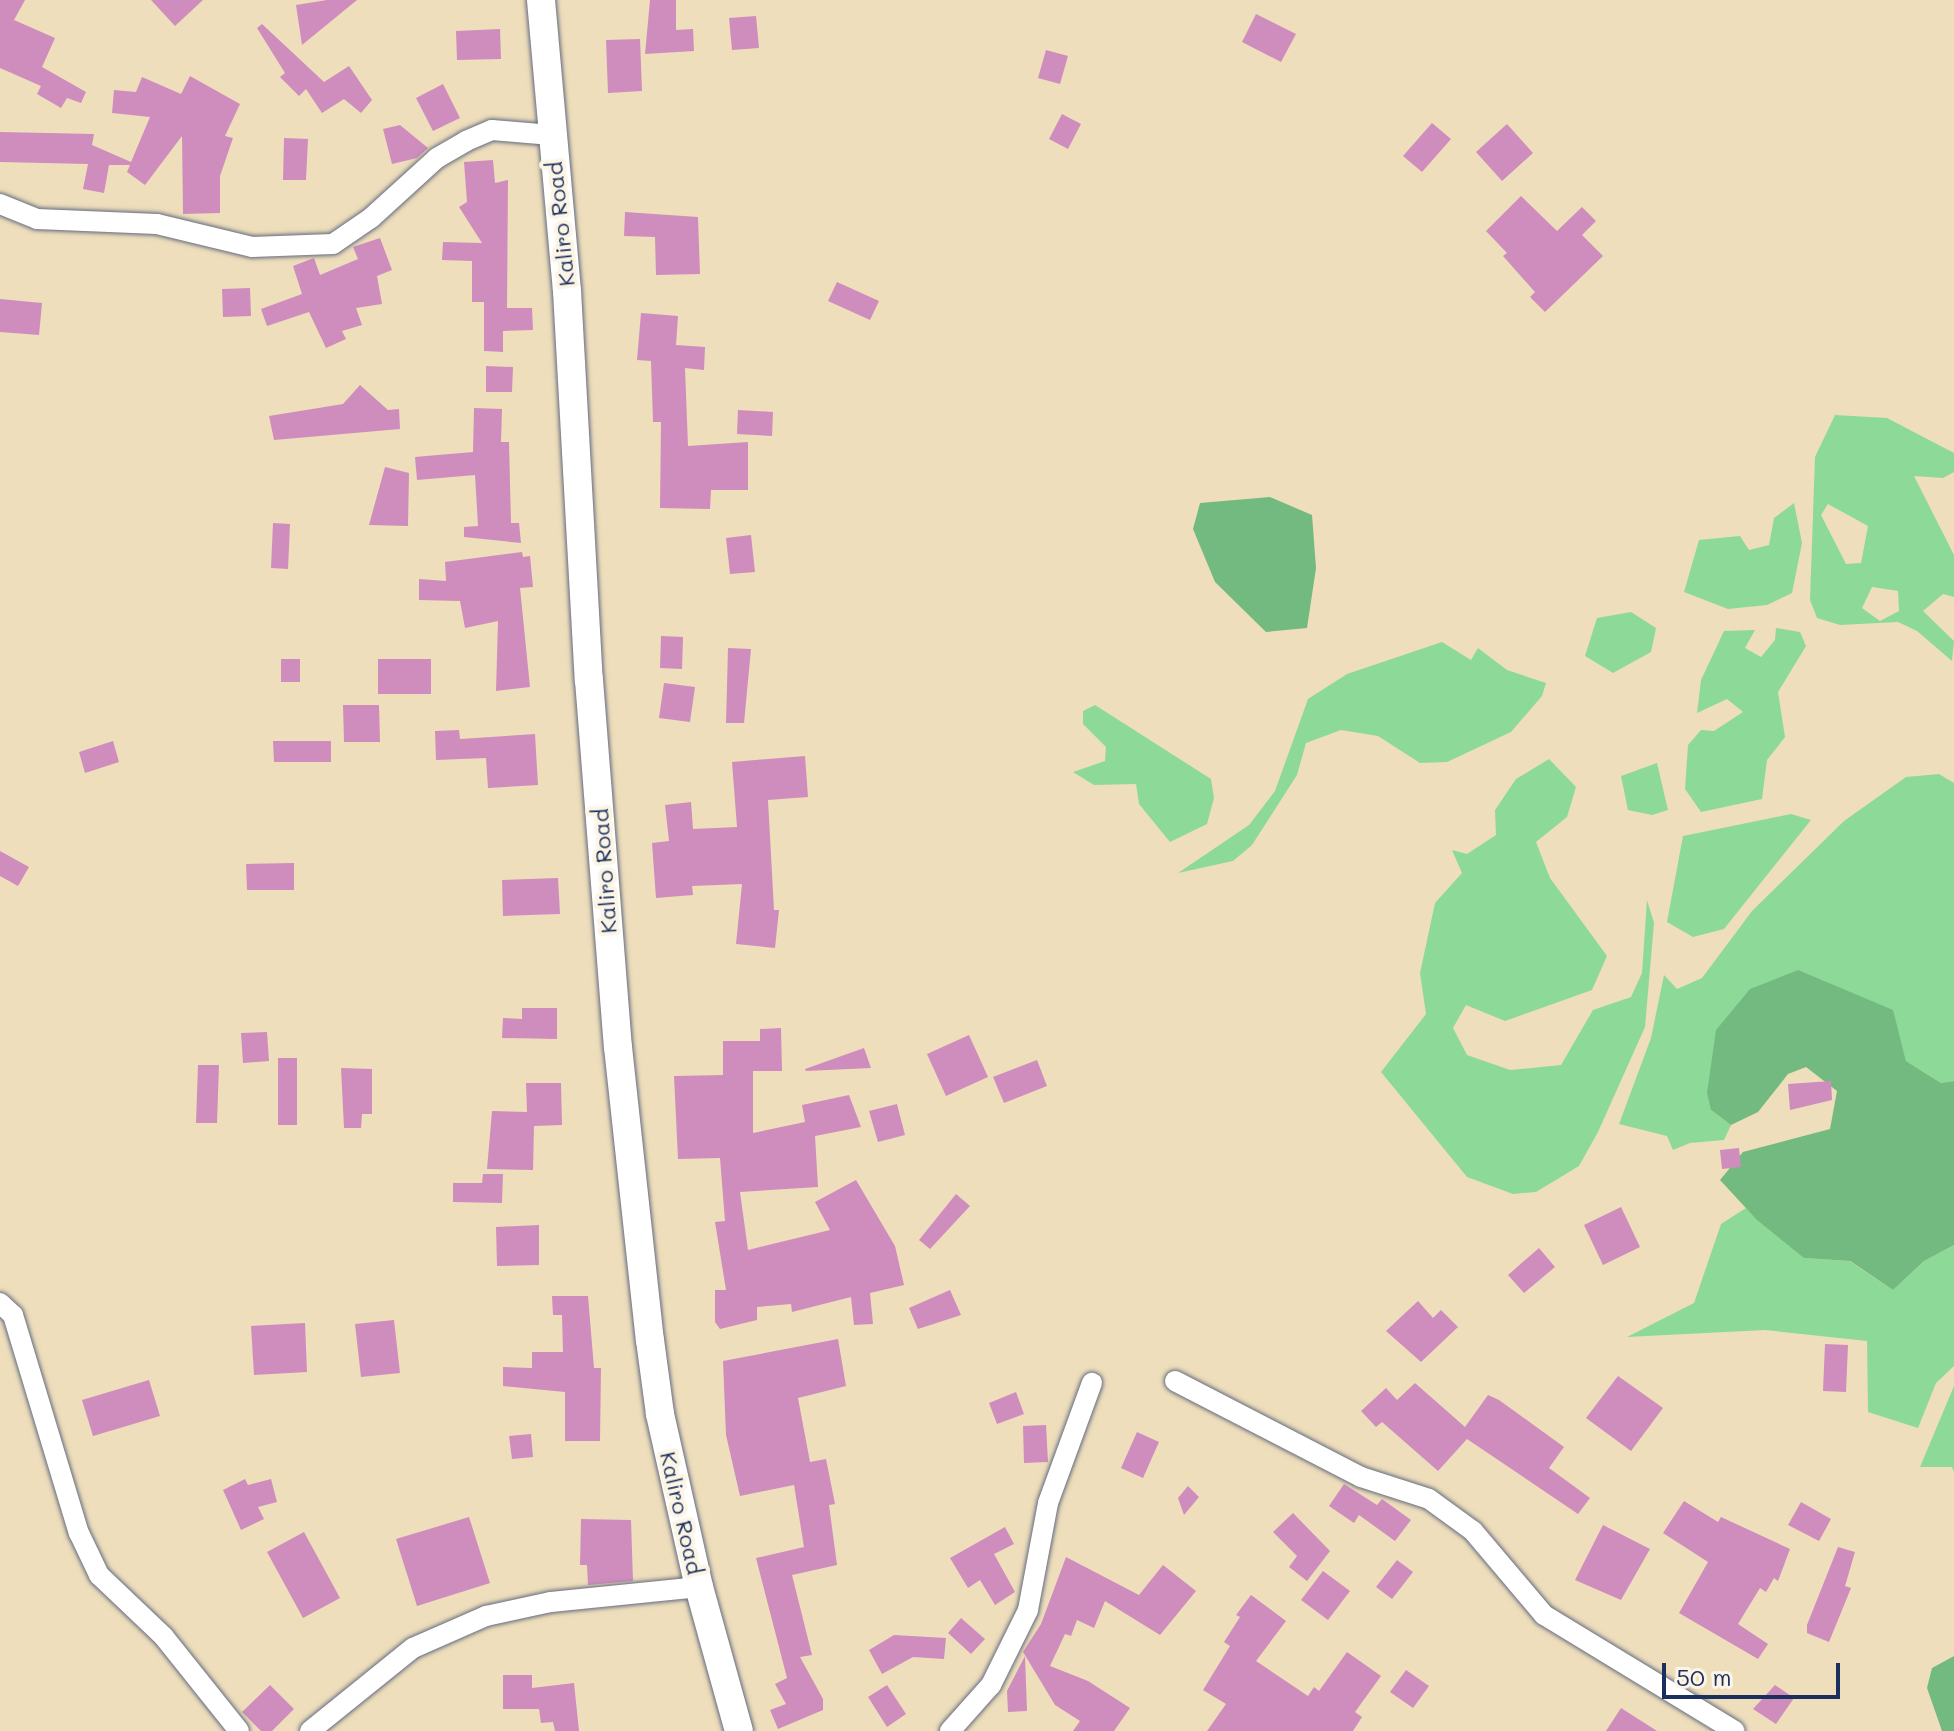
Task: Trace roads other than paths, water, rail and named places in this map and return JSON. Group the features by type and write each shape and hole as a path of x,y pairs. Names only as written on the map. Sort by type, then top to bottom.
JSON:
{"main road":[{"name":"Kaliro Road","path":"541,0 567,291 589,680 618,1047 660,1414 699,1587 739,1731"}],"street":[{"path":"0,204 37,219 157,224 252,247 333,244 371,218 437,158 466,141 492,130 552,135"},
{"path":"0,1303 13,1315 69,1504 99,1575 164,1637 239,1731"},
{"path":"1175,1381 1361,1477 1429,1499 1473,1531 1544,1615 1735,1731"},
{"path":"950,1731 991,1685 1028,1610 1048,1503 1092,1383"},
{"path":"310,1731 413,1648 486,1616 551,1602 699,1587"}]}
